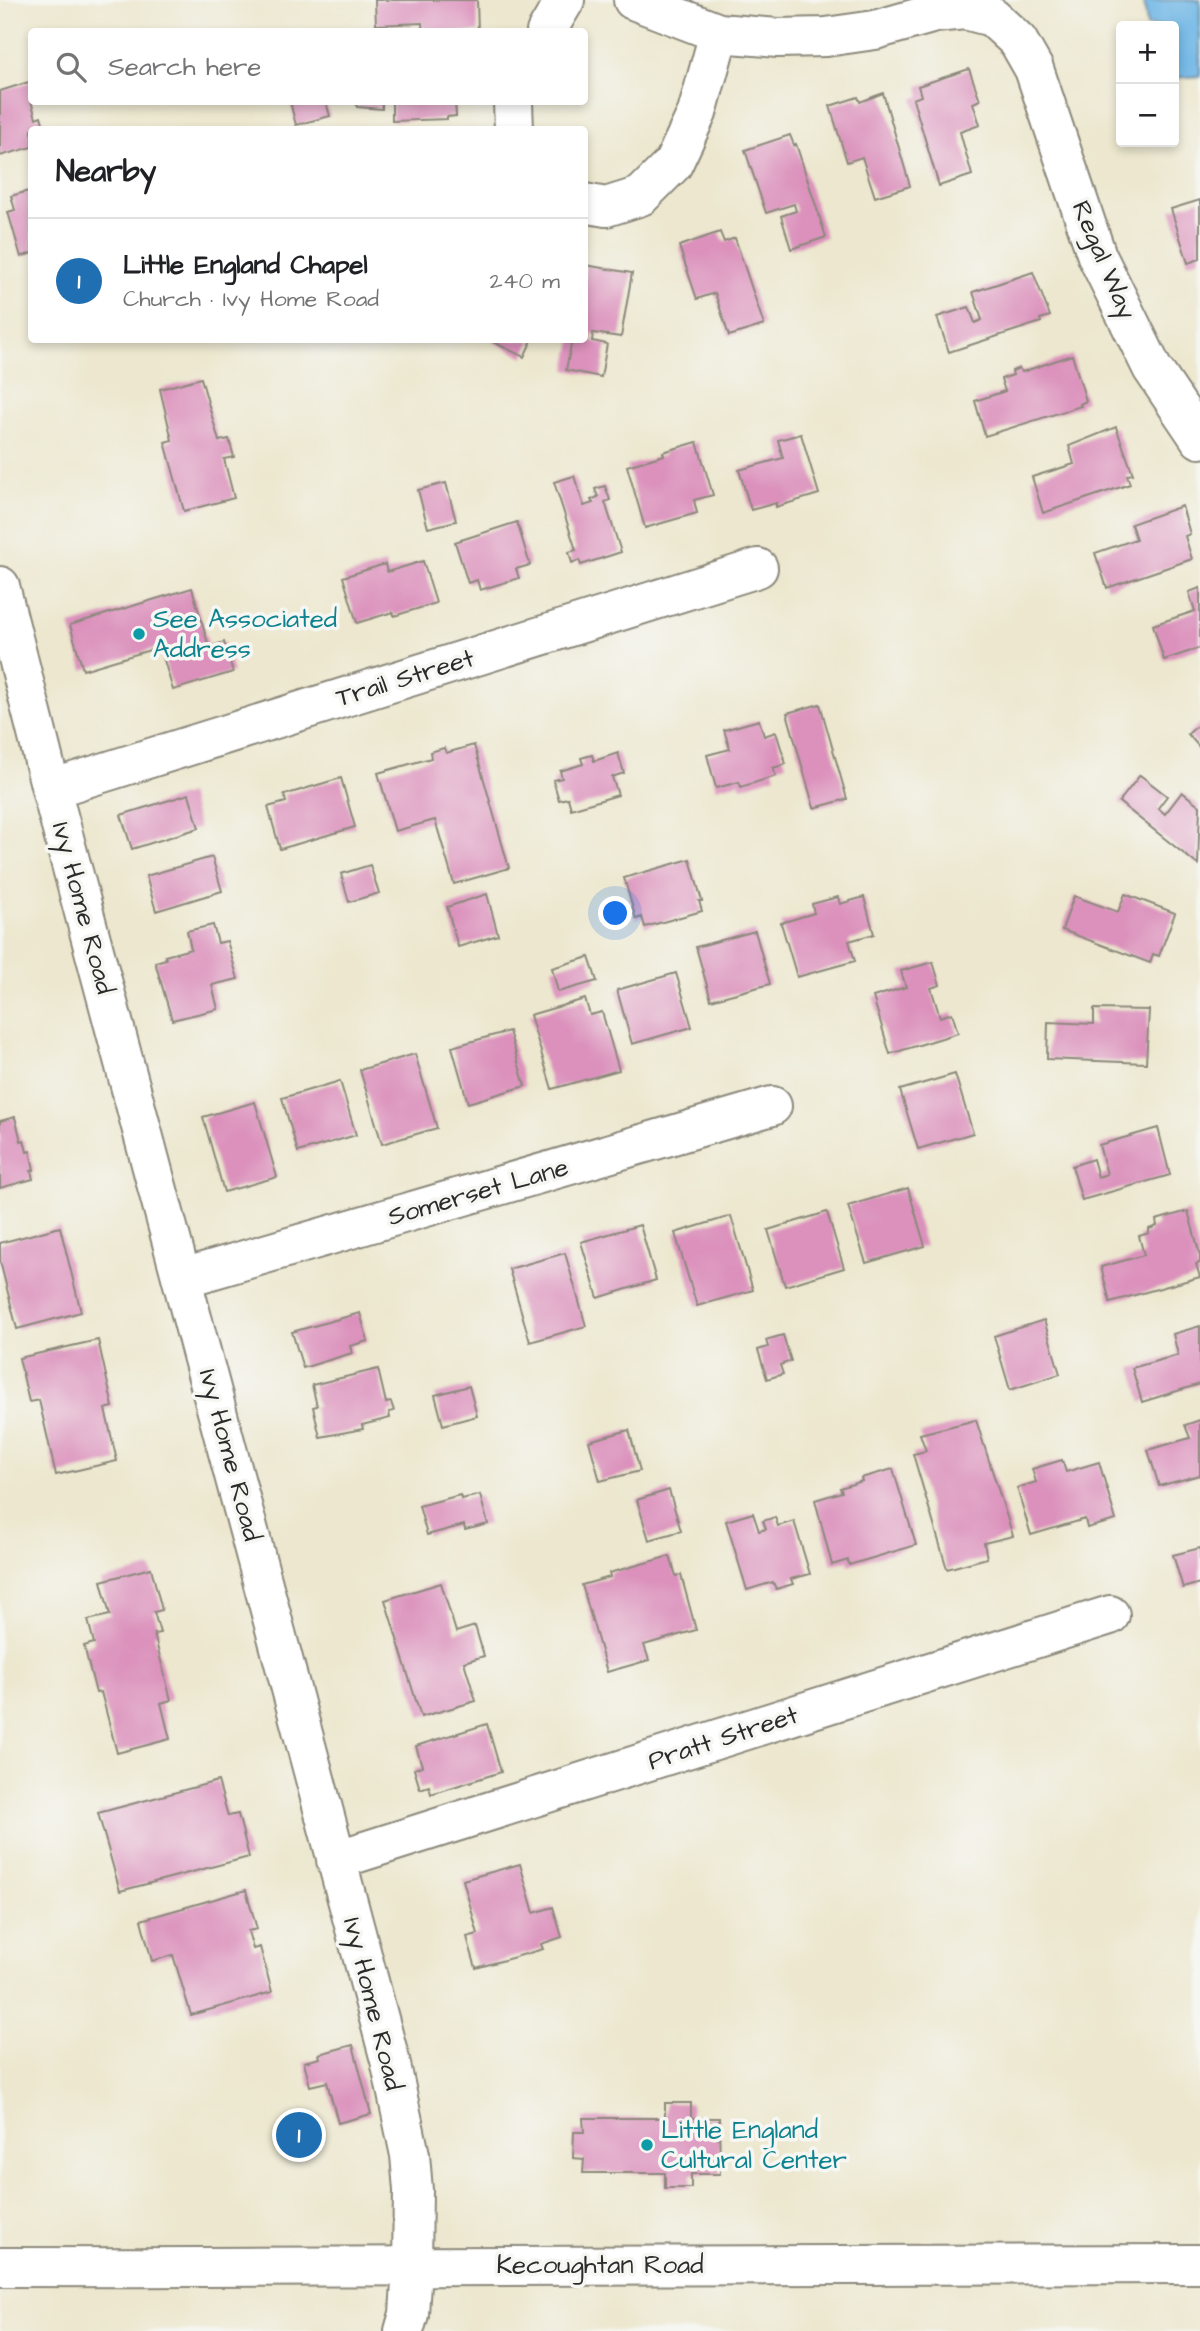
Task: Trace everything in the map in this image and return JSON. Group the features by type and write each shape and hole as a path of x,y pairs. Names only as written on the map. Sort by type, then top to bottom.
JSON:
{"street":[{"path":"548,28 565,0"},
{"name":"Regal Way","path":"633,0 719,33 778,38 826,37 875,30 934,13 965,10 992,17 1018,41 1034,69 1097,256 1152,368 1200,439"},
{"path":"588,205 606,207 641,196 673,164 697,113 719,33"},
{"path":"513,105 514,126"},
{"name":"Trail Street","path":"51,789 758,568"},
{"name":"Ivy Home Road","path":"0,586 51,789 390,2060 410,2155 413,2190 412,2267 409,2314 404,2331"},
{"name":"Somerset Lane","path":"183,1278 772,1106"},
{"name":"Pratt Street","path":"336,1860 1110,1615"},
{"name":"Kecoughtan Road","path":"0,2267 1200,2264"}],"water":[{"path":"1144,0 1200,0 1200,76 1179,78 1179,21 1146,21"}],"building":[{"path":"375,0 477,0 478,28 423,28 422,23 376,25"},
{"path":"969,69 980,100 973,103 980,125 960,132 972,175 939,186 913,99 921,96 918,86"},
{"path":"28,82 28,105 32,105 36,118 41,116 44,126 28,126 28,148 0,156 0,91"},
{"path":"883,93 910,186 875,197 862,157 847,162 830,106 858,97 860,102"},
{"path":"291,105 327,105 330,116 296,125"},
{"path":"382,105 382,109 357,107"},
{"path":"392,105 455,105 456,116 447,119 392,121"},
{"path":"790,135 794,145 796,144 826,237 791,249 781,216 796,211 794,204 766,213 745,150"},
{"path":"28,191 28,254 21,257 8,212 15,210 11,196"},
{"path":"1200,200 1200,259 1188,263 1171,209"},
{"path":"720,232 724,242 735,238 764,325 729,336 715,293 697,299 679,246"},
{"path":"588,266 632,273 621,337 593,333 592,341 607,344 601,377 566,370 571,343 588,343"},
{"path":"1033,272 1050,316 1040,319 1041,322 949,352 937,317 969,307 975,323 982,320 973,292"},
{"path":"495,343 531,343 524,357"},
{"path":"1072,355 1086,401 1080,404 1081,406 985,436 975,401 1005,391 1001,379 1013,375 1012,371 1019,368 1022,372"},
{"path":"201,378 219,441 229,439 234,457 224,459 234,498 184,511 165,442 172,440 160,389"},
{"path":"1116,427 1133,474 1127,475 1130,484 1043,513 1032,477 1074,464 1069,446"},
{"path":"801,434 819,494 776,507 776,503 751,510 739,470 783,458 778,440"},
{"path":"697,442 713,495 694,500 697,513 645,528 627,466"},
{"path":"574,476 584,506 593,503 591,500 598,497 595,489 605,486 610,500 605,502 621,552 581,565 579,560 572,563 569,552 576,550 554,482"},
{"path":"446,483 456,521 428,528 418,490"},
{"path":"1182,506 1190,534 1185,536 1192,559 1107,588 1095,553 1136,539 1131,524"},
{"path":"517,522 530,565 516,569 519,578 480,590 477,580 468,583 455,542"},
{"path":"423,561 436,603 394,616 393,612 357,623 343,577 385,564 387,572"},
{"name":"See Associated Address","path":"192,588 209,647 224,642 233,672 173,690 160,647 83,670 70,625"},
{"path":"1200,588 1200,648 1164,660 1153,625 1195,611 1189,592"},
{"path":"820,704 847,799 814,808 787,713"},
{"path":"759,720 764,736 776,732 786,764 773,768 776,776 741,787 739,782 716,788 707,755 730,749 724,730"},
{"path":"1200,723 1200,748 1188,734"},
{"path":"474,745 509,868 454,884 435,820 395,831 378,773 431,758 430,752 444,748 446,753"},
{"path":"618,753 624,773 612,777 618,795 571,809 568,798 559,800 553,780 562,778 560,771 583,764 581,758 592,755 594,761"},
{"path":"1140,775 1167,796 1158,808 1165,814 1182,792 1200,806 1198,865 1119,802"},
{"path":"341,778 355,827 280,849 268,807 286,802 284,795"},
{"path":"189,794 199,828 132,849 121,815"},
{"path":"212,857 222,891 156,911 146,876"},
{"path":"690,859 702,901 699,901 702,911 645,927 642,917 636,919 624,878"},
{"path":"370,865 379,893 349,902 341,874"},
{"path":"487,894 498,935 458,947 447,907"},
{"path":"1125,894 1175,913 1159,956 1153,954 1150,963 1062,930 1074,896 1118,912"},
{"path":"838,897 840,904 864,897 874,934 849,941 855,961 797,977 781,923 814,913 812,904"},
{"path":"213,925 218,943 227,941 238,979 212,985 218,1009 172,1020 155,962 166,959 165,956 191,949 187,931"},
{"path":"755,931 770,984 711,1000 696,947"},
{"path":"589,957 597,981 558,992 552,968"},
{"path":"933,962 940,985 931,988 940,1017 952,1013 958,1033 890,1054 873,997 906,987 901,971"},
{"path":"676,973 692,1027 632,1044 617,990"},
{"path":"585,999 590,1015 602,1012 619,1070 552,1089 530,1015"},
{"path":"1094,1009 1149,1010 1146,1063 1047,1059 1048,1022 1094,1024"},
{"path":"509,1031 525,1086 468,1103 452,1047"},
{"path":"415,1054 437,1128 382,1144 360,1070"},
{"path":"955,1074 973,1133 918,1149 900,1090"},
{"path":"340,1081 356,1135 298,1152 282,1098"},
{"path":"255,1102 277,1177 224,1192 203,1117"},
{"path":"15,1117 21,1141 24,1140 27,1152 30,1151 33,1179 0,1188 0,1121"},
{"path":"1158,1128 1170,1175 1082,1200 1072,1166 1093,1159 1098,1177 1107,1174 1099,1145"},
{"path":"908,1188 925,1246 866,1263 848,1206"},
{"path":"1188,1211 1200,1255 1200,1263 1196,1264 1200,1277 1110,1302 1101,1267 1144,1255 1139,1236 1149,1233 1149,1229 1157,1226 1156,1220"},
{"path":"827,1212 844,1268 785,1286 768,1230"},
{"path":"731,1216 753,1290 697,1306 675,1233"},
{"path":"640,1225 656,1280 598,1298 581,1242"},
{"path":"60,1227 81,1312 17,1329 0,1261 0,1243"},
{"path":"565,1253 586,1326 530,1342 509,1269"},
{"path":"360,1313 368,1341 350,1346 352,1353 303,1368 292,1332"},
{"path":"1044,1320 1060,1374 1010,1390 994,1336"},
{"path":"1200,1326 1200,1384 1142,1402 1132,1368 1178,1355 1173,1334"},
{"path":"783,1335 791,1361 780,1365 783,1374 767,1379 758,1350 768,1347 766,1340"},
{"path":"98,1340 113,1407 105,1409 117,1461 56,1475 39,1400 29,1402 19,1358"},
{"path":"378,1369 386,1403 391,1402 394,1411 389,1412 390,1418 362,1425 363,1429 320,1437 313,1407 317,1406 312,1385"},
{"path":"469,1386 477,1416 443,1425 435,1395"},
{"path":"976,1420 1013,1536 984,1543 987,1558 947,1569 913,1454 926,1451 920,1434"},
{"path":"1200,1420 1200,1475 1159,1486 1148,1450 1190,1438 1185,1425"},
{"path":"629,1430 640,1471 600,1481 589,1441"},
{"path":"1062,1460 1066,1472 1099,1462 1116,1520 1087,1528 1085,1519 1031,1535 1017,1488 1036,1482 1032,1469"},
{"path":"893,1469 916,1545 849,1565 848,1560 832,1565 815,1500 842,1492 840,1488 862,1481 861,1478"},
{"path":"669,1490 681,1531 649,1540 637,1500"},
{"path":"460,1495 461,1499 480,1495 488,1524 465,1530 464,1525 427,1535 419,1506"},
{"path":"753,1513 759,1531 766,1529 763,1521 775,1517 778,1526 794,1521 810,1574 791,1579 793,1584 776,1589 773,1582 747,1590 726,1521"},
{"path":"1200,1548 1200,1583 1183,1588 1173,1555"},
{"path":"670,1556 676,1576 681,1575 696,1630 644,1645 649,1660 607,1672 582,1585 610,1577 609,1573"},
{"path":"151,1568 162,1610 154,1612 160,1633 154,1634 171,1700 161,1703 170,1739 117,1753 101,1692 96,1693 84,1646 94,1643 88,1620 110,1615 101,1581"},
{"path":"441,1583 456,1632 475,1626 484,1656 464,1662 476,1701 421,1717 385,1600"},
{"path":"487,1724 501,1772 431,1794 429,1786 420,1789 414,1769 422,1766 416,1746"},
{"path":"218,1781 228,1816 238,1814 249,1857 120,1891 98,1813"},
{"path":"520,1864 534,1913 553,1907 562,1937 541,1944 543,1949 476,1968 467,1937 478,1934 463,1880"},
{"path":"246,1890 257,1929 248,1931 253,1949 260,1947 272,1992 191,2015 173,1955 152,1961 141,1920"},
{"path":"353,2045 371,2114 338,2123 327,2082 310,2086 304,2062 320,2058 319,2054"},
{"name":"Little England Cultural Center","path":"665,2103 691,2103 691,2118 719,2118 720,2174 691,2174 691,2188 665,2188 665,2173 583,2173 584,2159 573,2158 574,2132 584,2132 583,2118 665,2118"}],"place":[{"name":"See Associated Address","path":"139,634"},
{"name":"Little England Chapel","path":"299,2135"},
{"name":"Little England Cultural Center","path":"647,2145"}]}
